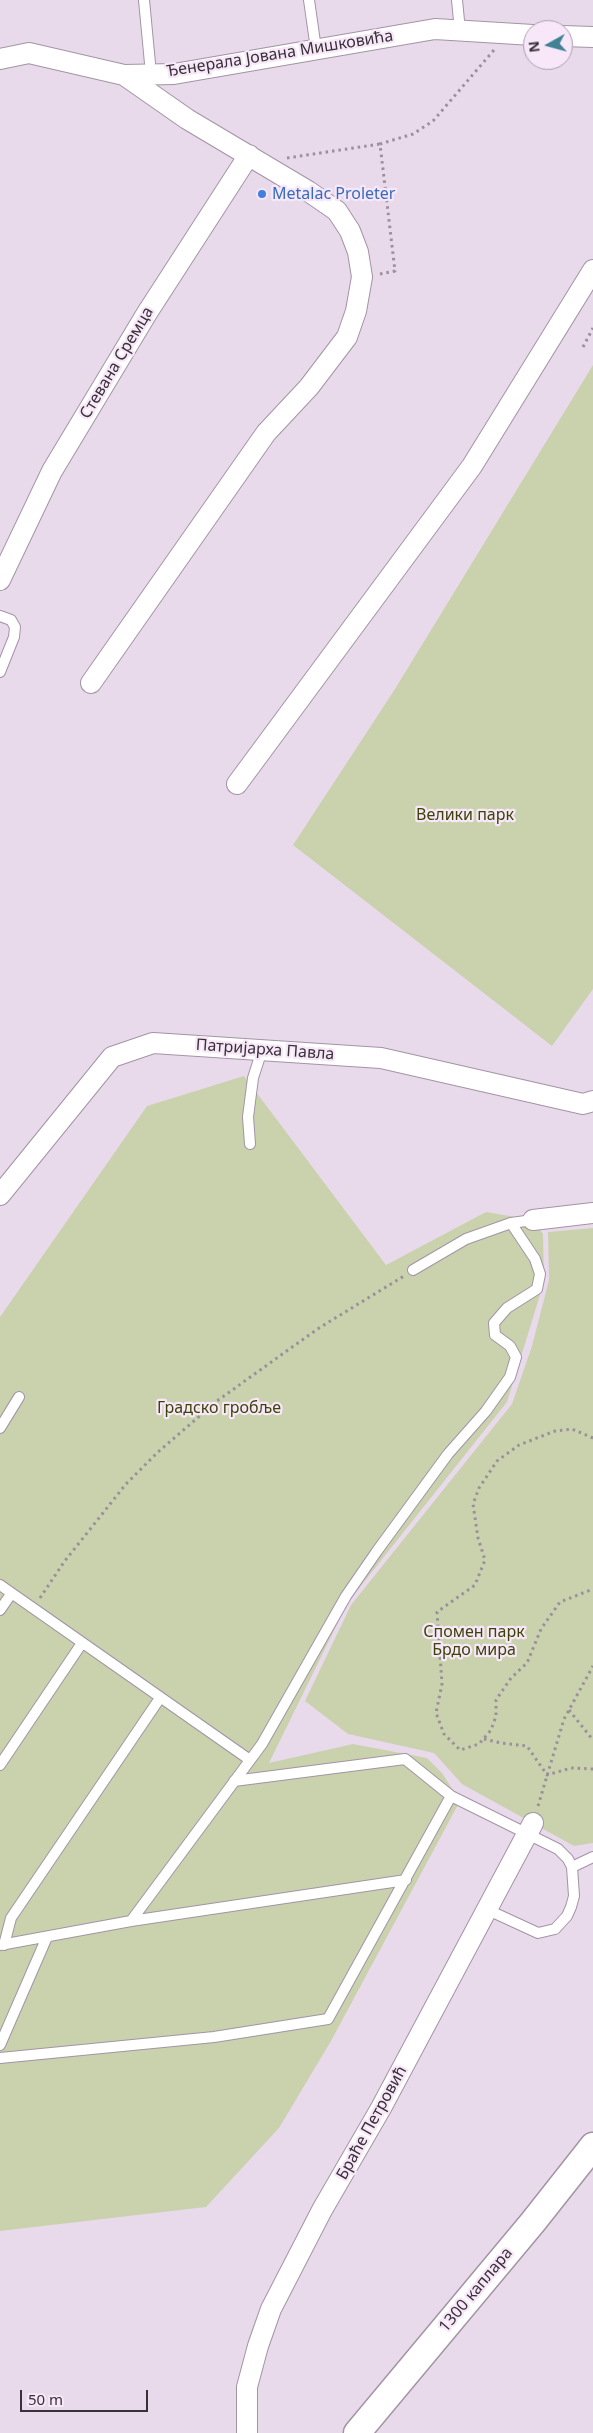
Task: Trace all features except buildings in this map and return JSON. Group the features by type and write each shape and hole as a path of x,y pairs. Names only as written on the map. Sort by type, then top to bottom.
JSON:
{"street":[{"name":"Ђенерала Јована Мишковића","path":"0,60 29,54 124,75 174,74 435,29 523,35"},
{"path":"573,36 593,36"},
{"path":"91,683 266,433 309,387 347,337 356,311 362,277 358,252 350,231 337,211 255,158 187,118 124,75"},
{"name":"Стевана Сремца","path":"0,580 52,471 147,313 255,158"},
{"path":"237,784 472,466 593,270"},
{"name":"Патријарха Павла","path":"0,1195 112,1057 154,1043 381,1058 583,1104 593,1101"},
{"path":"533,1220 593,1213"},
{"name":"Браће Петровић","path":"247,2433 247,2387 258,2346 271,2310 322,2210 488,1910 530,1828"},
{"name":"1300 каплара","path":"357,2433 533,2222 593,2146"}],"lane":[{"path":"144,0 151,74"},
{"path":"309,0 316,49"},
{"path":"457,0 460,31"},
{"path":"0,616 11,620 14,627 14,637 0,672"},
{"path":"250,1144 248,1117 253,1078 262,1050"},
{"path":"413,1270 466,1238 511,1223 533,1220"},
{"path":"131,1921 262,1744 346,1596 448,1454 486,1411 510,1377 516,1357 510,1346 495,1335 494,1323 507,1308 537,1289 540,1274 535,1259 511,1223"},
{"path":"0,1428 20,1397"},
{"path":"0,1585 250,1760"},
{"path":"0,1610 11,1594"},
{"path":"0,1765 82,1643"},
{"path":"160,1698 11,1918 2,1945 131,1921 406,1880"},
{"path":"234,1781 405,1758 451,1796 530,1828 568,1859 572,1867 574,1896 567,1916 555,1929 538,1933 488,1910"},
{"path":"0,2058 214,2037 328,2019 451,1796"},
{"path":"572,1867 593,1857"},
{"path":"0,2046 47,1937"}],"path":[{"path":"255,158 380,144 413,134 433,121 508,34"},
{"path":"362,277 395,272 380,144"},
{"path":"583,347 593,328"},
{"path":"32,1608 64,1562 126,1484 158,1452 217,1401 311,1334 413,1270"},
{"path":"593,1438 572,1429 556,1431 519,1445 497,1461 479,1488 473,1504 478,1538 485,1560 474,1585 437,1612 442,1684 436,1713 444,1734 460,1750 479,1744 491,1730 496,1716 496,1700 511,1678 527,1663 541,1629 560,1602 593,1589"},
{"path":"530,1828 564,1719 593,1666"},
{"path":"569,1710 593,1740"},
{"path":"484,1738 501,1744 527,1746 547,1775"},
{"path":"547,1775 571,1768 593,1769"}],"green space":[{"name":"Велики парк","path":"593,365 593,989 552,1046 293,845 395,689"},
{"name":"Градско гробље","path":"244,1076 386,1265 486,1212 533,1220 543,1234 544,1282 507,1402 348,1602 269,1763 353,1744 427,1758 442,1773 460,1801 331,2041 279,2128 206,2207 0,2231 0,1317 147,1106"},
{"name":"Спомен парк Брдо мира","path":"593,1228 593,1843 574,1846 462,1784 434,1753 348,1734 305,1701 351,1605 512,1404 532,1346 549,1280 548,1232"}],"place":[{"name":"Metalac Proleter","path":"262,194"}]}
